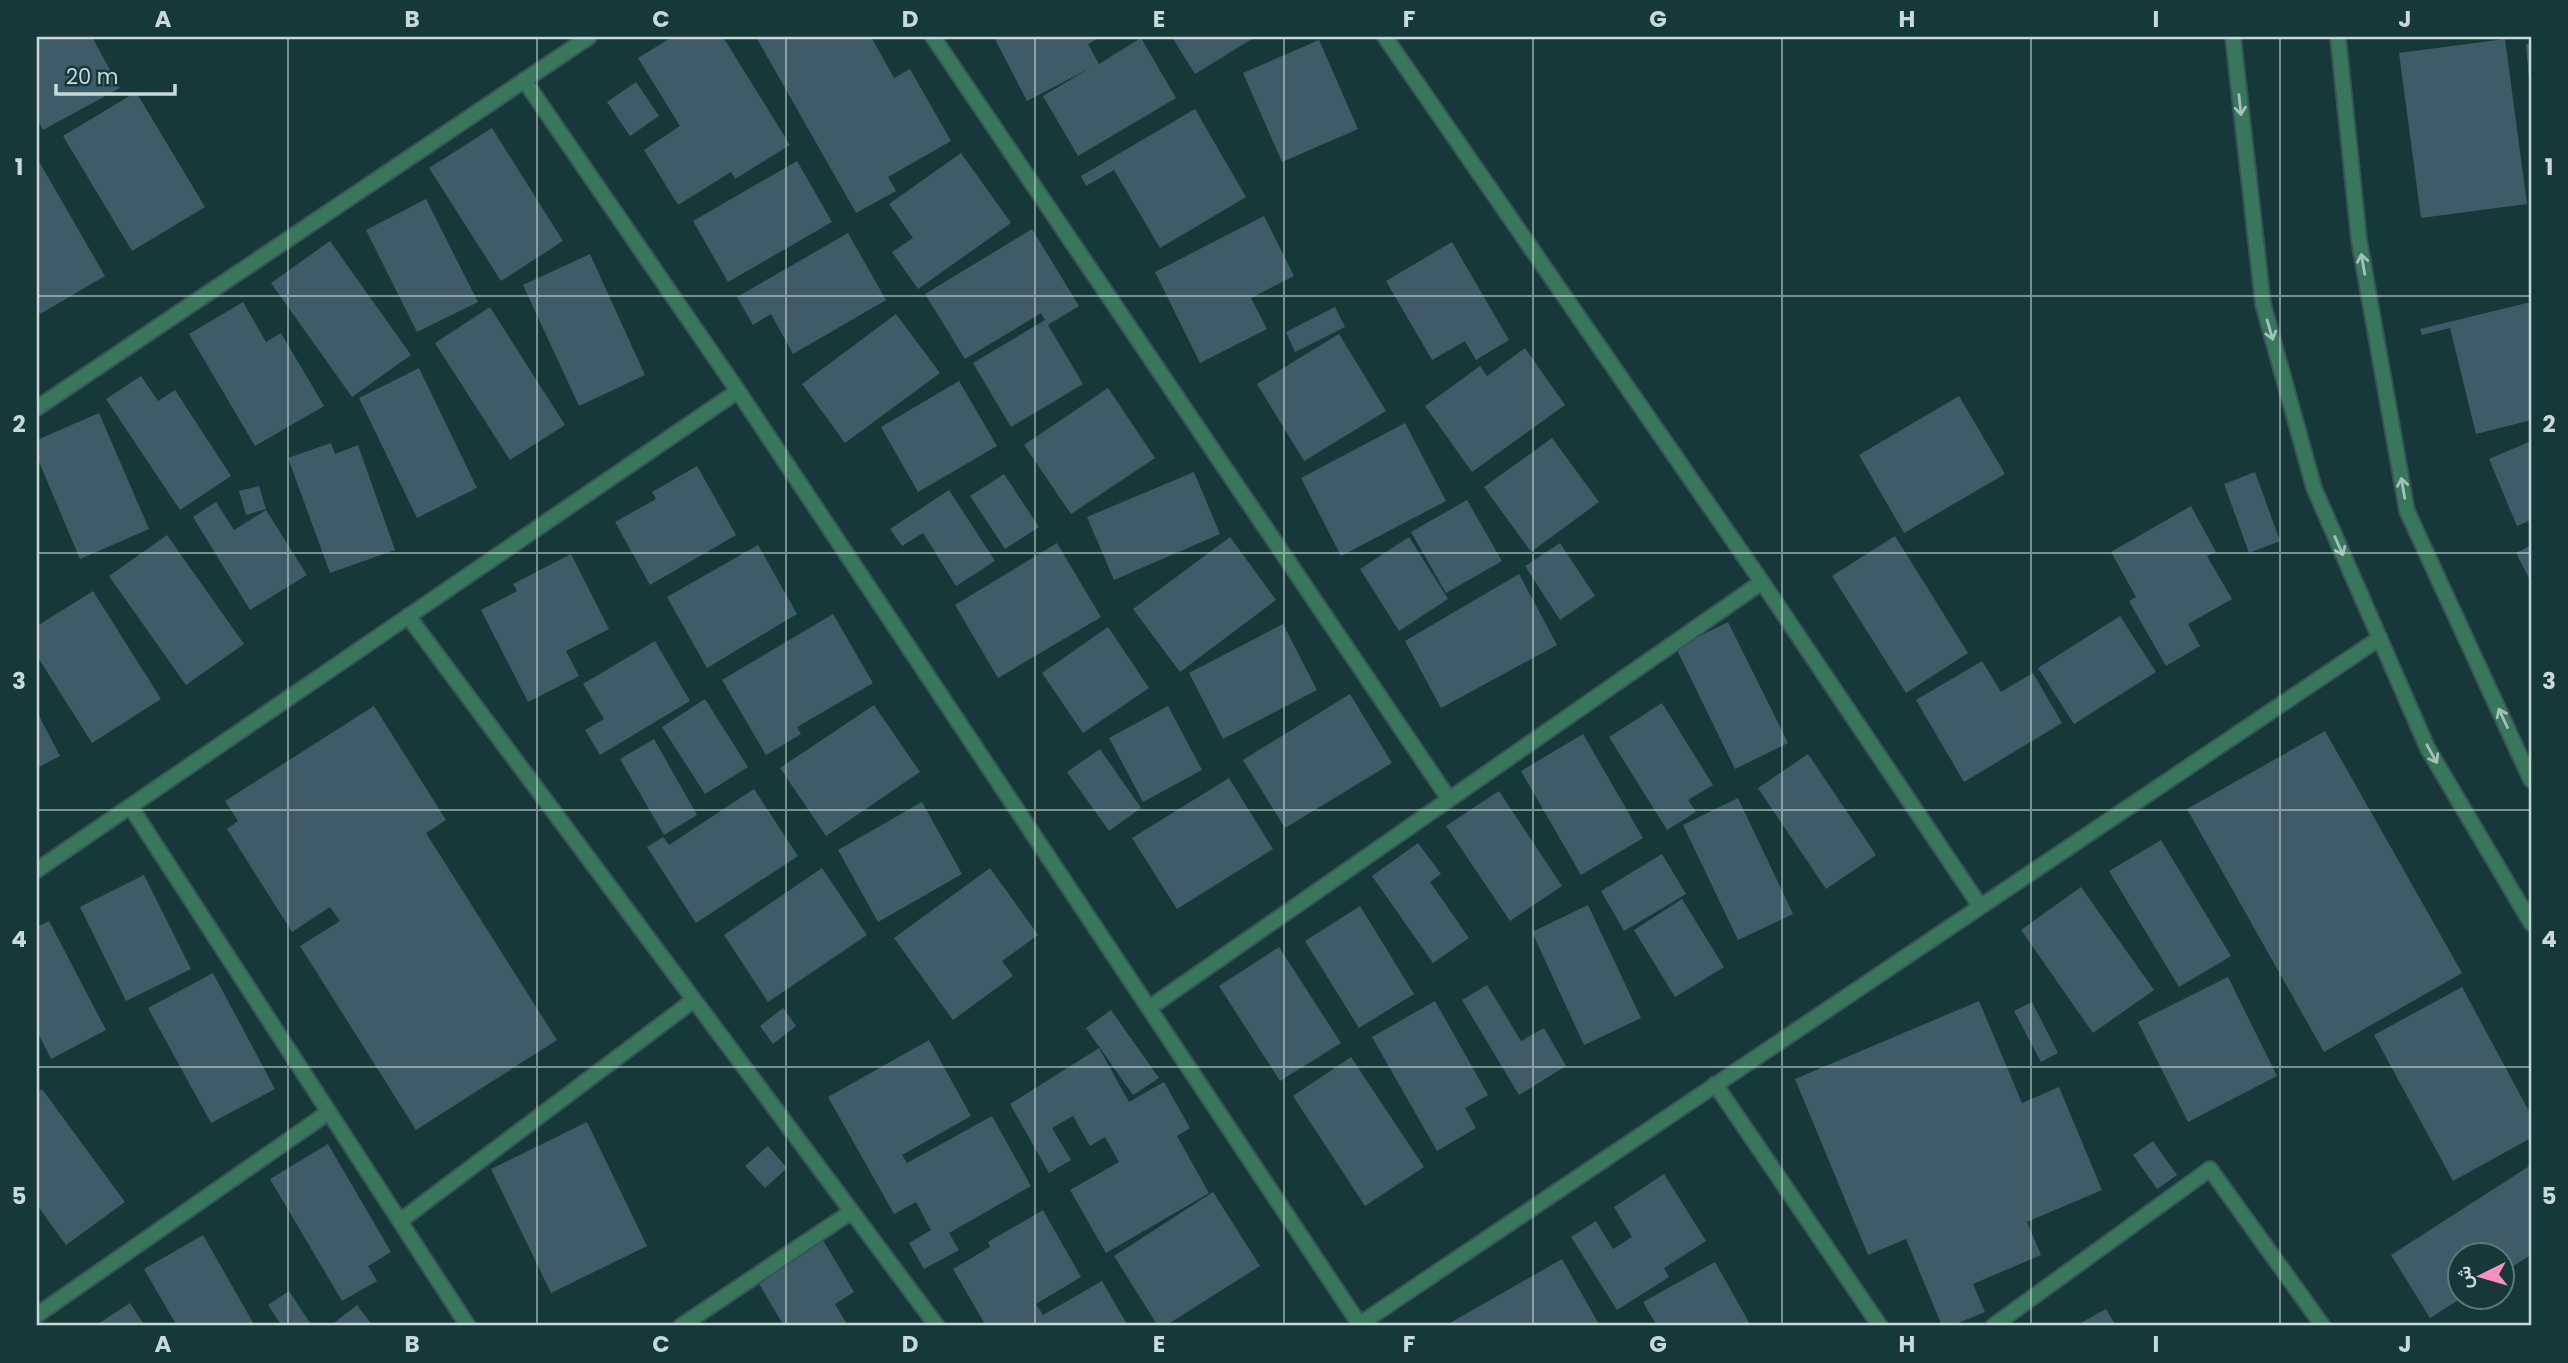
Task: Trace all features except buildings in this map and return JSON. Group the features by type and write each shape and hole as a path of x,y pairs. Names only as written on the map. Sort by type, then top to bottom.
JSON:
{"street":[{"path":"37,407 589,37"},
{"path":"933,37 1449,799"},
{"path":"1385,37 1762,582 1980,906"},
{"path":"2233,37 2263,304 2314,488 2428,749 2531,923"},
{"path":"2337,37 2358,240 2407,511 2531,780"},
{"path":"524,80 738,391 1359,1325 2380,638"},
{"path":"37,870 738,391"},
{"path":"1149,1008 1762,582"},
{"path":"408,616 937,1326"},
{"path":"130,806 468,1326"},
{"path":"400,1221 694,1000"},
{"path":"1714,1084 1880,1326"},
{"path":"37,1315 329,1112"},
{"path":"1993,1326 2210,1169 2323,1326"},
{"path":"681,1326 851,1212"}]}
